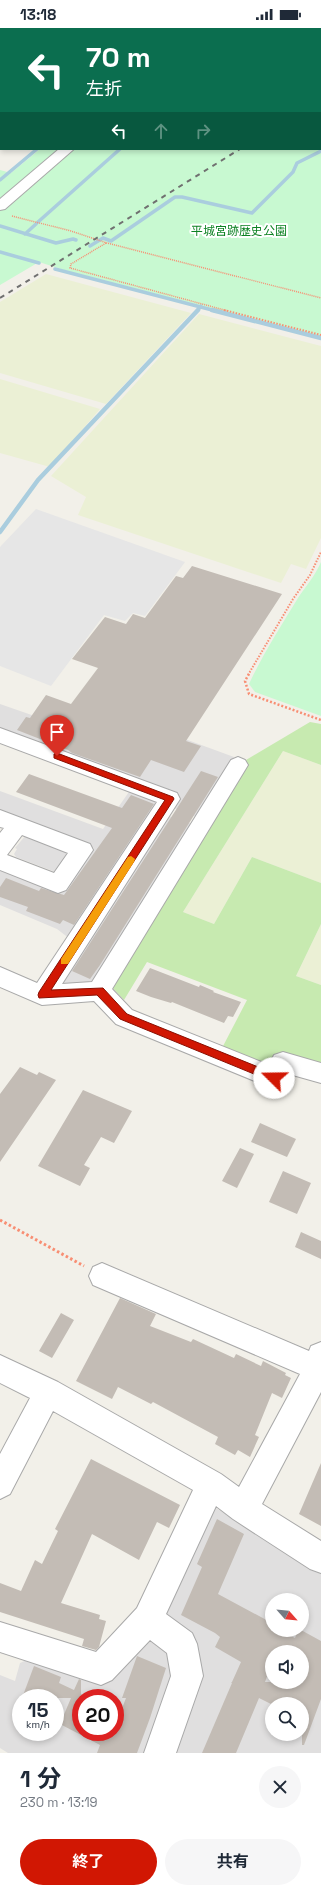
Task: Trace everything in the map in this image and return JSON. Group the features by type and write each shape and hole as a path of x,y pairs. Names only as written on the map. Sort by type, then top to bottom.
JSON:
{"street":[{"path":"4,210 66,150"},
{"path":"0,735 170,799 42,995"},
{"path":"99,991 238,765"},
{"path":"0,849 9,821 82,850 58,884 0,861"},
{"path":"0,977 42,995 99,991"},
{"path":"99,991 124,1017 274,1078 283,1062 321,1074"},
{"path":"102,1276 317,1377 243,1509"},
{"path":"0,1369 48,1392 211,1484 243,1509 321,1558"},
{"path":"0,1484 48,1392"},
{"path":"0,1637 101,1669 148,1619 211,1484"},
{"path":"148,1619 182,1644 187,1676 160,1753"}],"path":[{"path":"4,210 107,243 321,298"},
{"path":"107,243 71,264 70,268 76,271 321,335"},
{"path":"321,552 310,575 293,599 245,681 249,694 321,720"},
{"path":"0,1220 102,1276"}],"shaded area":[{"path":"36,509 185,562 145,616 133,613 125,621 104,615 51,686 0,666 0,547"},
{"path":"0,704 158,759 174,735 234,757 201,815 194,816 0,731"},
{"path":"131,789 154,797 156,806 70,939 57,929 0,905 0,863 65,888 94,848 0,812 0,791 103,829"},
{"path":"169,816 190,823 192,831 93,983 59,985 161,818"},
{"path":"26,835 72,851 58,873 16,857 14,854 17,849 15,848"},
{"path":"216,1508 321,1573 321,1753 165,1753 189,1683 161,1610 204,1509"},
{"path":"150,1641 156,1643 177,1661 150,1753 8,1753 0,1748 0,1675 15,1681 20,1663 36,1656 102,1682"}],"green space":[{"name":"平城宮跡歴史公園","path":"39,150 321,150 321,337 64,270 39,262 0,285 0,170 11,173"},
{"path":"46,274 191,313 106,404 0,373 0,302"},
{"path":"199,314 321,346 321,538 306,569 291,564 281,583 78,515 86,497 51,476"},
{"path":"0,379 100,409 50,467 0,453"},
{"path":"321,562 321,716 255,692 249,684 272,640"},
{"path":"310,722 321,724 321,765 283,751 183,912 214,924 252,857 321,883 321,924 296,976 321,985 321,1071 267,1068 221,1050 247,1000 147,962 124,1000 108,983 201,837 246,760"},
{"path":"283,751 321,765 321,883 252,857 214,924 183,912"},
{"path":"321,924 321,985 296,976"}],"building":[{"path":"192,566 282,594 186,741 201,746 184,772 151,760 140,777 72,753 68,750 17,730 26,717 30,718 46,695 71,704 98,668 72,659 105,617 126,624 133,614 145,618 176,576 183,578"},
{"path":"201,771 218,777 100,965 90,979 72,971"},
{"path":"29,774 122,808 131,795 154,804 74,925 63,920 60,924 26,911 28,907 0,897 0,887 6,878 39,891 41,888 64,895 112,828 16,792"},
{"path":"150,968 199,987 200,985 214,991 213,992 241,1002 233,1017 228,1016 224,1023 172,1002 171,1003 151,997 136,991"},
{"path":"20,1067 37,1075 39,1072 56,1080 0,1162 0,1094"},
{"path":"83,1090 132,1111 114,1143 101,1137 84,1165 90,1168 80,1186 38,1166"},
{"path":"260,1123 296,1139 287,1157 251,1142"},
{"path":"240,1148 254,1154 237,1188 222,1181"},
{"path":"283,1171 311,1183 297,1214 269,1202"},
{"path":"301,1232 321,1241 321,1259 295,1247"},
{"path":"120,1298 156,1314 150,1326 191,1342 193,1339 234,1358 236,1354 261,1366 263,1361 286,1373 285,1375 291,1378 282,1398 272,1393 255,1435 259,1437 250,1457 238,1450 235,1455 215,1444 218,1437 153,1402 151,1404 118,1387 112,1399 76,1381"},
{"path":"61,1313 74,1320 52,1358 39,1351"},
{"path":"91,1459 180,1505 169,1528 157,1522 139,1560 92,1534 61,1603 100,1615 99,1619 106,1621 99,1647 96,1650 82,1646 84,1639 0,1612 0,1583 21,1591 35,1560 42,1564 58,1531 55,1529"},
{"path":"321,1463 321,1526 299,1514"},
{"path":"217,1519 244,1534 218,1594 265,1619 265,1637 295,1638 309,1637 309,1634 321,1641 321,1699 309,1731 309,1697 265,1697 265,1701 259,1698 236,1753 202,1753 232,1683 231,1682 241,1662 215,1647 220,1637 215,1633 181,1615 202,1567 197,1564"},
{"path":"137,1656 166,1668 137,1753 97,1753 100,1745 92,1741 124,1741 124,1703 126,1698 124,1698 124,1692"},
{"path":"34,1666 61,1677 59,1683 72,1689 72,1730 64,1726 64,1715 71,1698 64,1698 64,1689 25,1689"},
{"path":"79,1679 81,1680 81,1689 74,1689"},
{"path":"302,1741 305,1741 304,1745 302,1745"}],"waterway":[{"path":"0,180 36,150"},
{"path":"38,222 119,150"},
{"path":"90,246 103,238 111,241 175,197 182,197 252,213 293,172 297,163 321,151"},
{"path":"25,234 36,224"},
{"path":"0,226 25,234"},
{"path":"25,234 56,243 73,239 76,240"},
{"path":"0,252 39,263"},
{"path":"55,269 200,307"},
{"path":"197,311 200,307"},
{"path":"200,307 216,311"},
{"path":"0,532 38,480 198,310"},
{"path":"212,310 321,338"}],"railway":[{"path":"0,298 238,150"}],"slow traffic":[{"path":"64,961 131,859"}],"route":[{"path":"57,756 170,799 42,995 99,991 124,1017 274,1078"}]}
